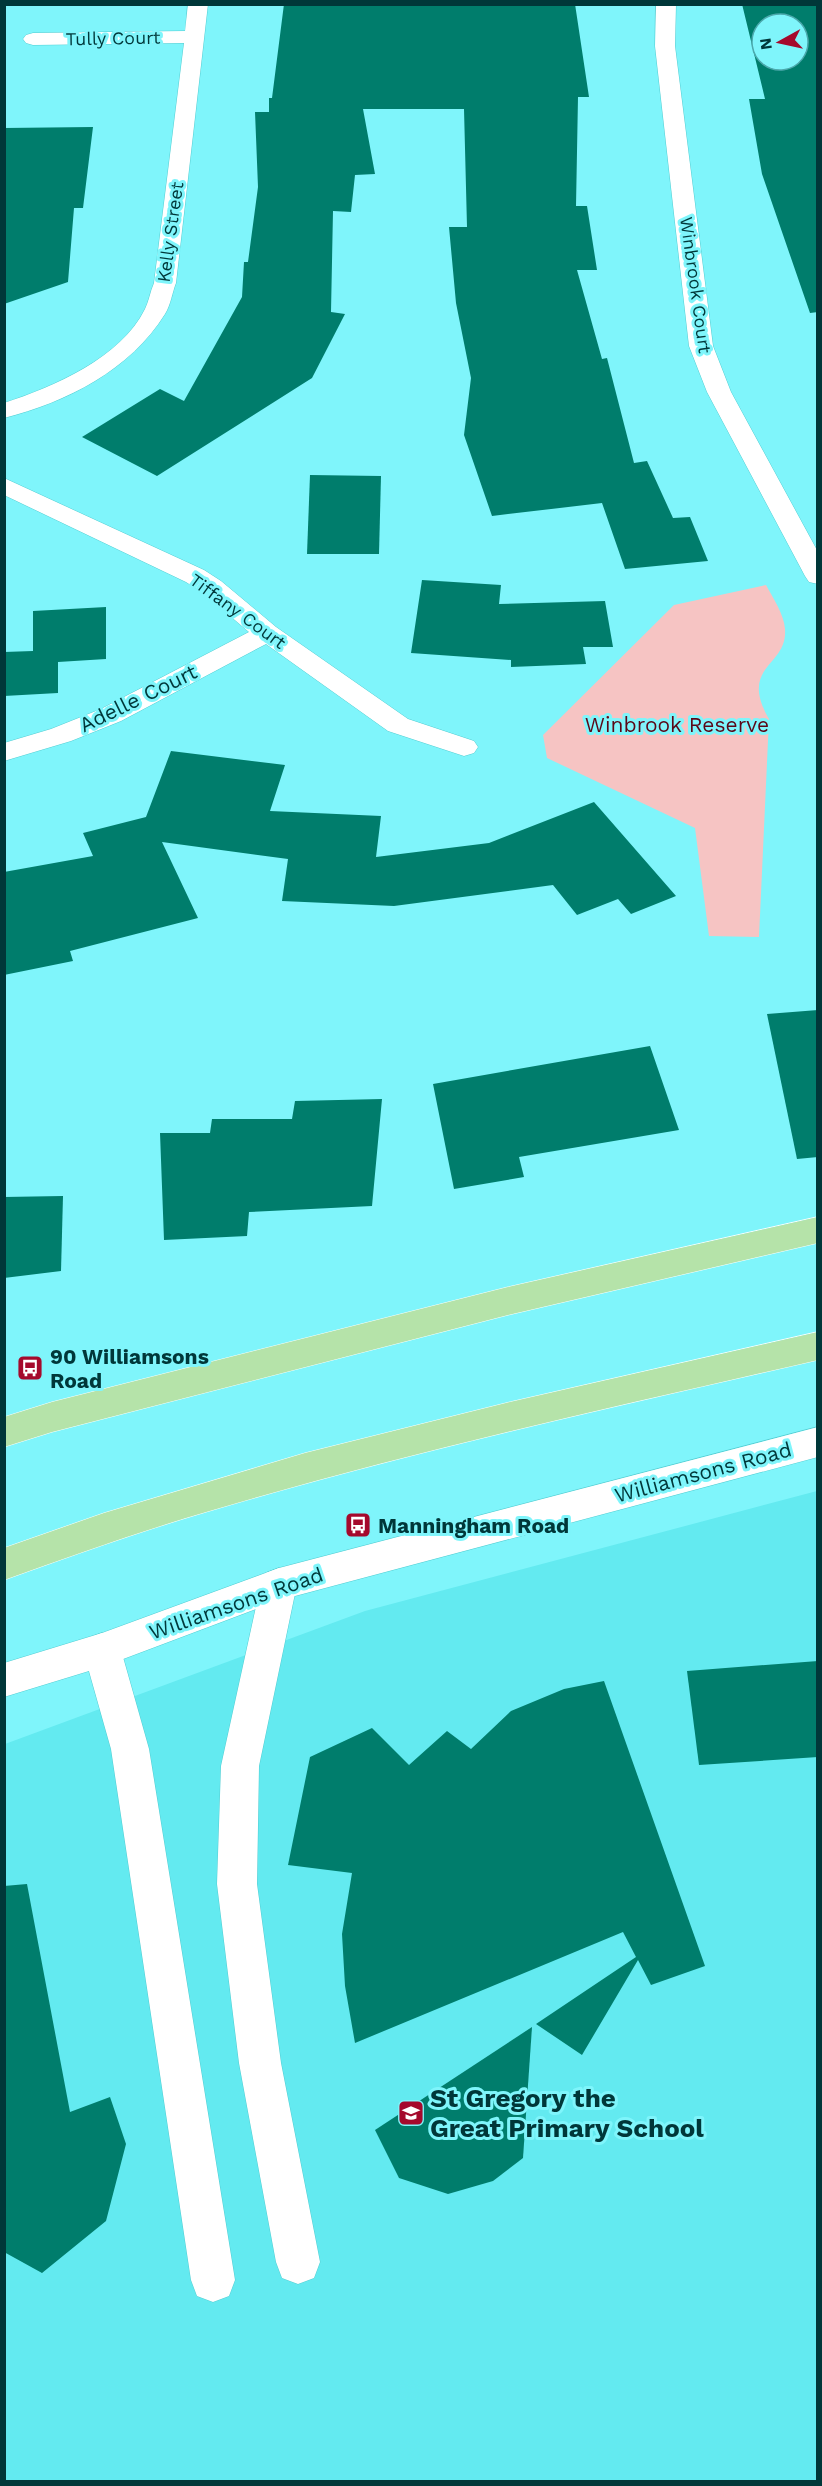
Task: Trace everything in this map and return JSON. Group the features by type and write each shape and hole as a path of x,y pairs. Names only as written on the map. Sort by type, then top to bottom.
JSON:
{"main road":[{"path":"4,1432 63,1414 508,1301 818,1230"},
{"path":"4,1564 152,1513 378,1447 818,1346"}],"street":[{"name":"Kelly Street","path":"4,411 72,385 106,364 133,341 155,312 165,283 198,4"},
{"name":"Winbrook Court","path":"666,4 665,46 701,346 719,392 818,576"},
{"name":"Tully Court","path":"33,39 194,38"},
{"name":"Tiffany Court","path":"4,485 195,576 212,587 267,633 398,725 464,747"},
{"name":"Adelle Court","path":"4,752 61,735 111,715 267,633"},
{"name":"Williamsons Road","path":"4,1680 102,1650 279,1584 818,1442"},
{"path":"279,1584 240,1767 237,1884 260,2062 298,2262"},
{"path":"102,1650 130,1749 213,2280"}],"shaded area":[{"name":"St Gregory the Great Primary School","path":"817,1491 817,2481 5,2482 5,1744 365,1611"}],"green space":[{"name":"Winbrook Reserve","path":"766,585 780,612 785,629 784,642 761,677 759,688 761,701 769,719 759,937 709,936 695,828 547,758 543,735 674,605"}],"building":[{"path":"284,4 575,4 589,97 578,97 576,206 587,206 597,270 577,270 602,359 607,358 634,463 647,461 673,518 690,517 708,561 625,569 602,503 492,516 464,435 471,378 456,303 449,227 467,227 464,109 363,109 375,174 355,175 351,212 333,211 331,312 345,314 312,378 157,476 82,437 160,389 184,401 242,297 244,262 248,262 258,187 255,112 269,112 269,98 272,98"},
{"path":"742,4 818,4 818,312 810,313 762,174 749,99 765,99 758,72 810,72 810,12 750,12 750,37"},
{"path":"93,127 83,208 74,208 68,282 4,304 4,128"},
{"path":"310,475 381,476 379,554 307,554"},
{"path":"422,580 501,585 499,604 605,601 613,647 583,647 586,664 511,667 511,660 411,653"},
{"path":"106,607 106,659 58,662 58,693 4,696 4,652 33,651 33,611"},
{"path":"171,751 285,765 270,811 381,816 376,857 489,843 594,802 676,896 631,914 618,899 577,915 553,885 394,906 282,901 288,859 162,842 198,918 70,951 73,961 4,975 4,872 93,856 83,833 146,817"},
{"path":"818,1010 818,1157 797,1159 767,1014"},
{"path":"650,1046 679,1130 519,1157 524,1177 454,1189 433,1084"},
{"path":"382,1099 372,1206 249,1212 247,1236 164,1240 160,1133 210,1133 212,1119 292,1119 295,1101"},
{"path":"63,1196 61,1271 4,1278 4,1197"},
{"path":"818,1661 818,1757 699,1765 687,1671"},
{"path":"604,1681 705,1966 651,1985 638,1960 582,2055 536,2024 636,1957 623,1932 355,2043 345,1986 342,1934 352,1873 288,1865 310,1757 372,1728 409,1765 447,1731 471,1749 511,1711 564,1689"},
{"path":"27,1884 70,2112 110,2097 126,2144 106,2221 42,2273 4,2252 4,1886"},
{"path":"532,2027 523,2158 493,2181 448,2194 399,2178 375,2130"}],"place":[{"name":"90 Williamsons Road","path":"30,1368"},
{"name":"Manningham Road","path":"358,1525"},
{"name":"St Gregory the Great Primary School","path":"411,2113"}]}
